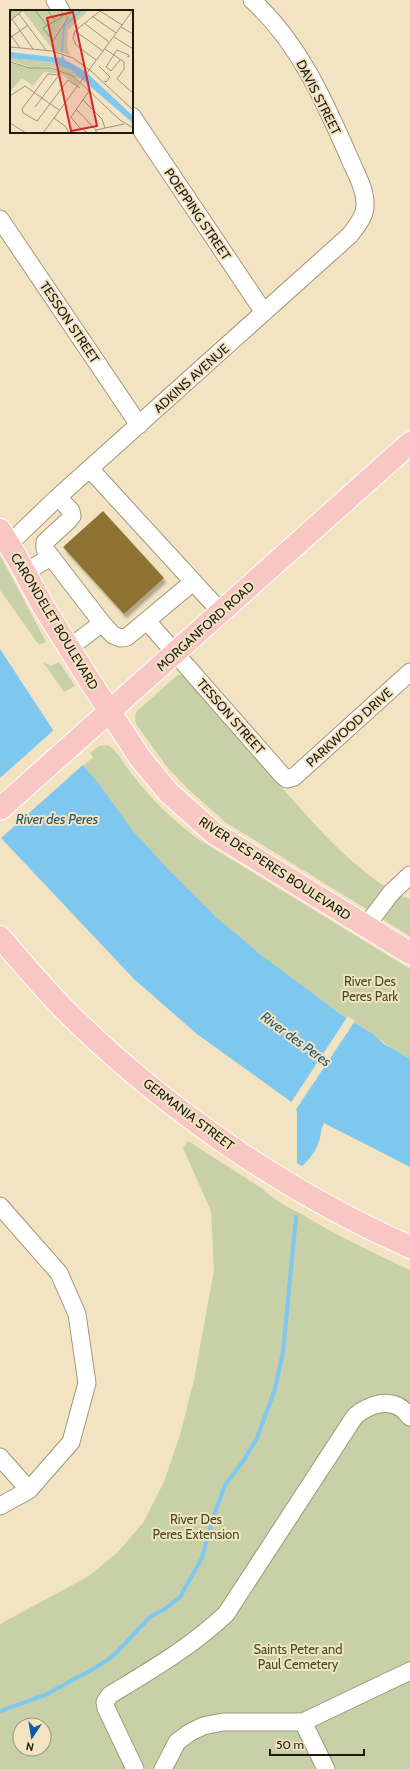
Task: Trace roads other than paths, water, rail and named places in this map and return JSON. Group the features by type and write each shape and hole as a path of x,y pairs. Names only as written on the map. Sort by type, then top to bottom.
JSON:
{"main road":[{"name":"MORGANFORD ROAD","path":"0,809 410,443"},
{"name":"CARONDELET BOULEVARD","path":"5,537 43,606 110,711"},
{"name":"RIVER DES PERES BOULEVARD","path":"110,711 140,758 157,779 178,802 203,824 236,847 410,953"},
{"name":"GERMANIA STREET","path":"0,938 67,1012 120,1060 198,1122 252,1160 308,1195 410,1247"}],"street":[{"path":"55,0 60,10"},
{"name":"DAVIS STREET","path":"252,0 286,37 311,76 325,103 363,191 365,207"},
{"name":"POEPPING STREET","path":"133,117 263,311"},
{"name":"ADKINS AVENUE","path":"5,537 58,497 90,469 263,311 350,235 360,222 365,207"},
{"name":"TESSON STREET","path":"0,219 139,425"},
{"path":"90,469 221,612"},
{"path":"58,497 71,511 72,516 70,520 46,542 45,549 113,635 120,638 127,637 193,582"},
{"path":"25,573 50,557"},
{"name":"TESSON STREET","path":"147,621 287,779"},
{"path":"69,648 102,623"},
{"name":"PARKWOOD DRIVE","path":"287,779 294,777 410,672"},
{"path":"366,926 391,893 410,875"},
{"path":"0,1206 60,1273 77,1314 87,1383 71,1442 29,1490 0,1506"},
{"path":"135,1769 106,1708 105,1702 110,1695 179,1653 206,1633 226,1614 354,1416 364,1408 376,1404 389,1404 401,1408 410,1417"},
{"path":"0,1457 29,1490"},
{"path":"164,1769 177,1742 189,1733 203,1726 223,1722 303,1722 410,1671"},
{"path":"303,1722 326,1769"}],"water":[{"name":"River des Peres","path":"0,649 53,730 99,784 132,830 167,868 216,917 261,955 339,1013 373,1034 384,1044 410,1059 410,1167 324,1123 319,1142 313,1154 302,1166 297,1163 297,1111 290,1101 197,1034 134,979 1,838"}],"waterway":[{"path":"0,1711 45,1695 95,1668 112,1657 151,1616 165,1609 180,1597 202,1558 213,1518 225,1485 244,1460 257,1438 275,1389 283,1352 296,1217"}],"park label":[{"name":"River Des Peres Park","path":"370,988"},
{"name":"River Des Peres Extension","path":"196,1526"},
{"name":"Saints Peter and Paul Cemetery","path":"298,1656"}]}
